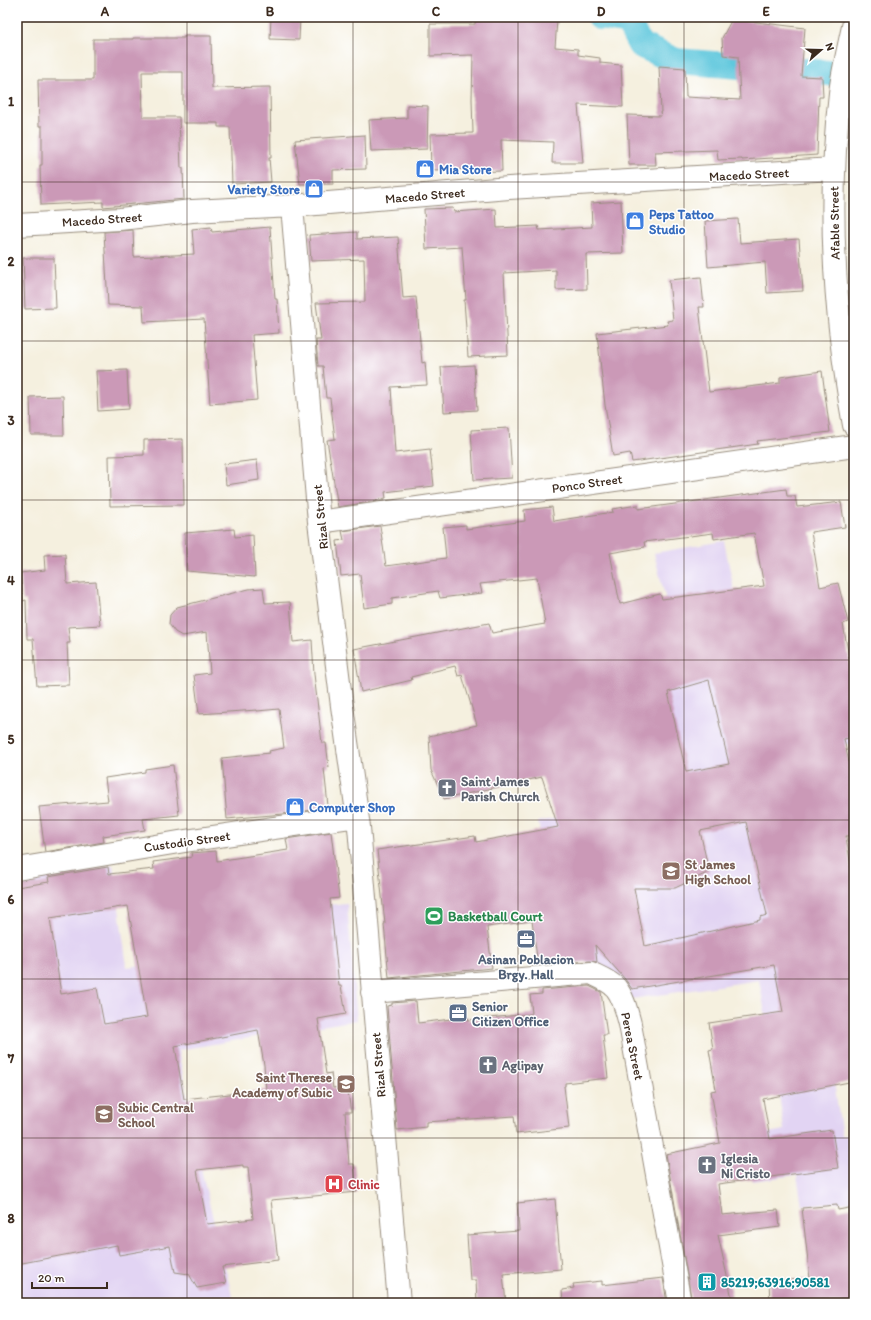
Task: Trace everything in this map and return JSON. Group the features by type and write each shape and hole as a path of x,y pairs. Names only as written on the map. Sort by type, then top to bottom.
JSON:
{"street":[{"name":"Afable Street","path":"854,22 844,65 840,93 834,168 833,244 842,345 854,425"},
{"name":"Macedo Street","path":"17,225 120,219 192,211 292,206 509,188 834,168"},
{"name":"Rizal Street","path":"292,206 319,522 358,822 399,1303"},
{"name":"Ponco Street","path":"319,522 854,446"},
{"name":"Custodio Street","path":"17,869 178,842 358,822"},
{"name":"Perea Street","path":"372,992 591,973 604,979 616,988 624,1005 630,1024 680,1303"}],"shaded area":[{"name":"St James High School","path":"724,541 734,590 753,704 854,690 854,743 769,757 830,1054 842,1136 854,1134 854,1201 802,1205 797,1175 752,1181 742,1138 784,1130 776,1073 759,980 631,999 626,988 588,962 567,963 538,822 609,807 673,628 654,553"},
{"name":"Subic Central School","path":"113,865 127,967 227,954 282,910 347,903 357,1020 178,1050 203,1178 234,1303 17,1303 17,881"}],"building":[{"path":"271,17 300,17 299,40 270,39"},
{"path":"476,17 525,17 557,20 555,47 578,49 578,55 600,58 600,63 621,65 623,107 578,105 583,163 552,163 553,142 501,140 502,171 473,172 473,169 431,170 430,134 473,133 473,55 430,56 430,24 475,24"},
{"path":"732,19 805,28 801,76 822,77 823,97 819,97 817,155 742,160 718,160 717,150 655,152 656,165 629,165 627,115 661,116 659,66 685,68 686,97 740,100 738,57 723,55 722,38"},
{"path":"184,36 211,36 212,88 270,87 271,158 269,158 271,182 232,184 230,127 218,127 218,123 183,123 183,72 142,72 143,117 179,117 184,199 103,207 103,202 41,205 40,165 42,165 42,126 39,126 38,80 93,80 93,39 184,38"},
{"path":"407,105 428,106 427,149 371,151 369,120 407,118"},
{"path":"365,135 366,169 333,170 333,184 300,184 295,140"},
{"path":"621,201 623,253 586,254 587,289 556,290 556,270 504,273 508,355 468,357 462,247 426,249 424,209 453,208 454,212 496,209 497,228 538,226 539,230 592,227 591,203"},
{"path":"738,219 740,243 799,239 803,291 767,293 765,262 708,267 705,221"},
{"path":"211,227 212,232 270,227 279,333 252,335 257,400 210,404 204,319 144,322 143,306 108,305 104,232 133,230 134,257 194,254 192,229"},
{"path":"357,232 357,239 398,237 403,298 416,297 422,363 425,362 427,385 391,387 395,453 430,449 434,486 385,492 386,498 377,501 338,507 327,440 335,439 330,398 326,398 323,366 318,366 316,340 321,340 316,303 365,302 364,259 311,261 309,235"},
{"path":"23,258 54,258 56,308 25,309"},
{"path":"701,277 704,307 699,307 709,392 780,383 780,377 822,371 830,432 757,441 758,444 632,462 630,453 613,456 605,405 597,333 668,325 667,321 673,320 669,280"},
{"path":"474,365 477,410 444,412 441,367"},
{"path":"127,370 129,409 98,411 96,371"},
{"path":"63,396 64,435 31,435 30,397"},
{"path":"509,428 512,478 474,480 471,430"},
{"path":"183,439 184,505 110,506 109,456 144,455 144,440"},
{"path":"257,460 259,480 226,485 224,464"},
{"path":"786,489 787,496 795,496 797,507 841,502 845,527 811,532 820,587 838,583 848,622 843,624 854,685 854,737 844,739 854,786 854,835 846,836 854,886 854,1081 763,1099 770,1139 832,1130 838,1168 718,1184 722,1215 778,1210 780,1227 718,1235 733,1303 692,1303 666,1154 720,1143 711,1091 716,1090 709,1050 713,1049 709,1023 783,1012 774,965 632,989 595,945 597,962 590,961 538,965 532,921 487,927 492,968 389,978 377,850 475,836 476,842 558,827 542,777 444,799 431,770 429,736 477,725 462,675 458,676 455,666 411,677 412,680 361,692 354,649 489,623 492,633 545,624 537,578 480,584 482,593 440,598 438,591 392,598 392,604 364,608 360,574 341,576 337,541 344,540 342,531 380,526 386,566 446,558 443,527 466,525 466,529 525,521 524,510 552,507 554,521 613,512 612,509 638,505 638,509","holes":["713,533 714,539 754,533 764,586 662,599 660,594 620,604 610,553 645,547 644,542","709,680 729,764 686,772 668,692","746,822 767,915 760,917 760,920 645,946 634,888 675,888 709,872 700,831"]},
{"path":"234,529 235,537 253,535 255,577 187,571 185,533"},
{"path":"65,554 67,584 96,582 100,625 68,627 70,643 67,643 69,685 37,686 33,639 27,639 26,600 23,601 20,573 45,570 44,555"},
{"path":"263,588 265,603 290,602 293,642 312,640 314,674 322,743 326,743 329,767 324,768 328,808 227,819 222,758 270,753 269,751 284,748 279,709 199,714 194,675 210,673 207,632 182,636 175,632 169,624 170,615 177,607 249,589"},
{"path":"173,765 179,815 143,819 145,830 103,836 104,842 45,852 39,807 108,801 105,778 145,772 145,769"},
{"name":"Subic Central School","path":"331,832 339,898 330,899 339,986 341,986 346,1014 318,1019 326,1074 331,1073 333,1088 347,1086 351,1112 345,1112 349,1164 354,1164 357,1192 271,1200 278,1260 222,1267 226,1283 197,1288 189,1274 175,1272 170,1246 119,1255 117,1245 17,1264 17,887 49,882 48,877 108,867 109,874 154,869 153,862 192,857 191,853 216,851 217,861 288,850 286,839","holes":["128,906 147,1017 104,1024 97,988 61,994 50,918","258,1030 264,1065 266,1090 184,1099 175,1046","243,1165 243,1167 248,1167 253,1219 207,1224 197,1170"]},
{"path":"589,986 601,992 607,1035 603,1035 608,1078 565,1083 564,1086 569,1128 516,1134 514,1116 426,1122 426,1127 397,1130 387,1006 392,1005 392,1003 416,1001 418,1023 468,1017 468,1020 530,1014 532,1013 530,995 542,994 542,990"},
{"path":"555,1199 561,1269 503,1274 506,1303 477,1303 476,1280 470,1280 467,1235 519,1231 517,1203"},
{"path":"837,1205 838,1210 854,1207 854,1303 770,1303 769,1281 810,1279 802,1208"},
{"path":"663,1278 667,1303 563,1303 562,1290 574,1288 573,1284 602,1281 602,1285"}],"waterway":[{"path":"600,17 628,22 640,45 676,61 854,75"}],"place":[{"name":"Mia Store","path":"425,169"},
{"name":"Variety Store","path":"314,189"},
{"name":"Peps Tattoo Studio","path":"635,221"},
{"name":"Saint James Parish Church","path":"447,788"},
{"name":"Computer Shop","path":"295,807"},
{"name":"St James High School","path":"671,871"},
{"name":"Basketball Court","path":"434,916"},
{"name":"Asinan Poblacion Brgy. Hall","path":"526,939"},
{"name":"Senior Citizen Office","path":"458,1013"},
{"name":"Aglipay","path":"488,1065"},
{"name":"Saint Therese Academy of Subic","path":"346,1084"},
{"name":"Subic Central School","path":"104,1114"},
{"name":"Iglesia Ni Cristo","path":"707,1165"},
{"name":"Clinic","path":"334,1184"},
{"name":"85219;63916;90581","path":"707,1282"}]}
